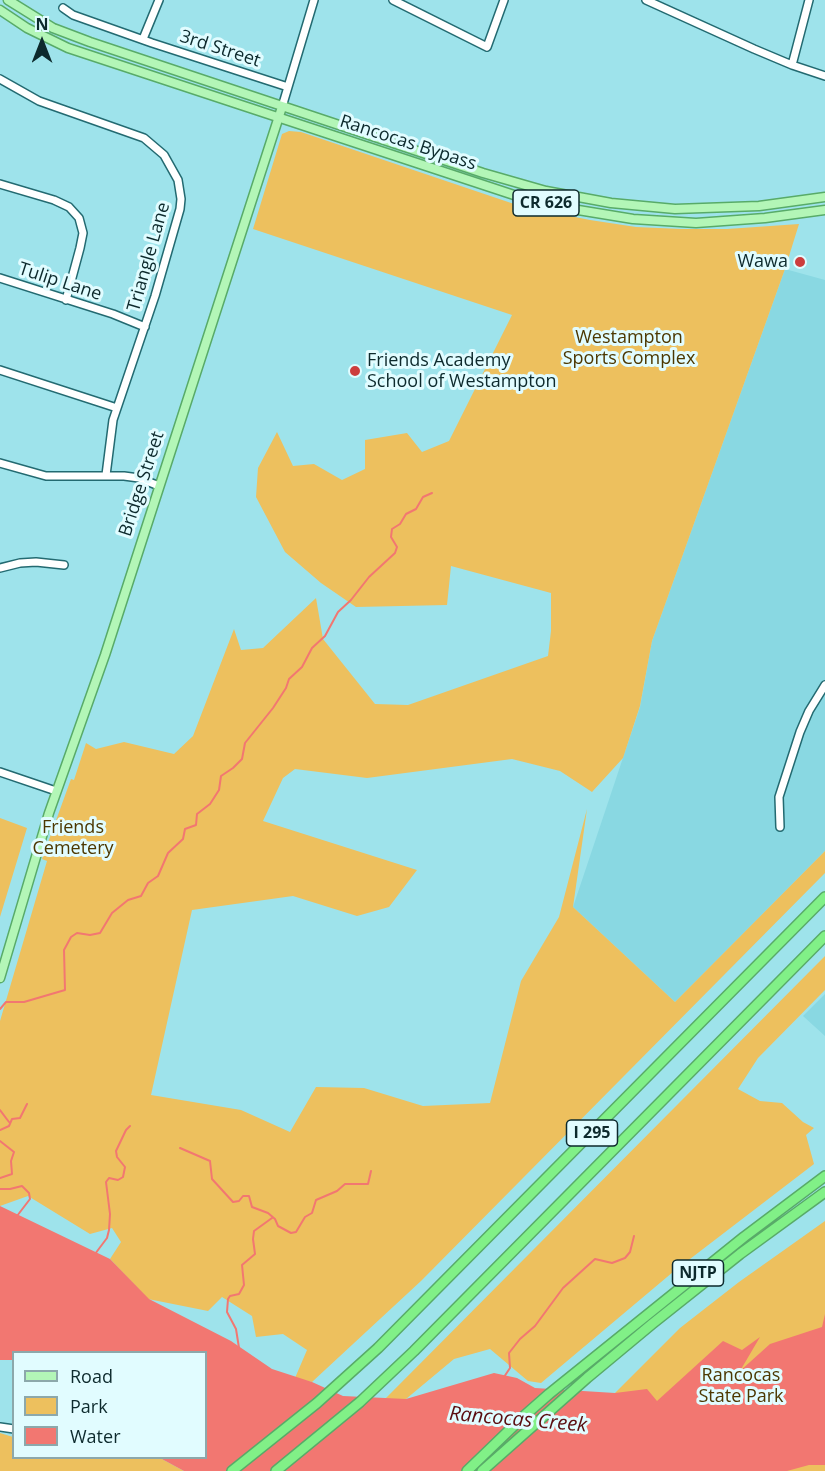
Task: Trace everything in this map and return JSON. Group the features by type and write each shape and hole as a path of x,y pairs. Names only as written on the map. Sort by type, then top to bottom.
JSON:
{"highway":[{"name":"I 295","path":"232,1471 317,1403 398,1329 825,897"},
{"name":"I 295","path":"276,1471 377,1387 825,936"},
{"name":"NJTP","path":"467,1471 524,1416 744,1237 825,1176"},
{"name":"NJTP","path":"482,1471 587,1378 725,1266 825,1192"}],"main road":[{"name":"Rancocas Bypass","path":"8,0 53,28 90,42 503,179 589,199 654,207 718,209 780,204 825,197"},
{"name":"Rancocas Bypass","path":"0,10 27,28 68,48 520,196 633,219 696,223 765,218 825,210"},
{"name":"Bridge Street","path":"0,978 56,790 105,656 282,107"}],"street":[{"path":"143,39 159,0"},
{"name":"Bridge Street","path":"282,107 314,0"},
{"path":"393,0 487,47 504,0"},
{"path":"646,0 722,36 825,76"},
{"path":"792,65 810,0"},
{"name":"3rd Street","path":"63,8 73,15 288,87"},
{"name":"Triangle Lane","path":"0,79 48,105 135,134 158,148 170,163 178,180 180,209 145,327 111,428 106,475"},
{"path":"0,184 54,200 69,207 79,218 83,233 66,300"},
{"name":"Tulip Lane","path":"0,278 113,314 145,327"},
{"path":"0,370 117,408"},
{"path":"0,463 46,476 106,475 139,478 159,486"},
{"path":"0,568 36,562 64,565"},
{"path":"780,827 779,797 800,732 809,711 825,685"},
{"path":"0,772 56,790"}],"shaded area":[{"path":"785,269 825,280 825,851 675,1002 573,907 640,707 652,641"},
{"path":"825,994 825,1036 803,1016"}],"green space":[{"path":"289,131 301,132 520,206 590,220 636,227 681,229 727,229 799,224 652,641 640,706 623,758 592,792 560,771 512,759 367,778 295,769 283,778 263,821 417,870 389,907 357,916 293,896 192,910 151,1095 241,1110 290,1132 316,1087 364,1088 423,1106 490,1103 521,981 559,917 587,809 573,907 675,1002 825,851 825,873 421,1281 312,1382 295,1378 307,1350 283,1334 256,1337 252,1316 222,1297 208,1311 148,1299 110,1259 121,1242 112,1228 90,1234 28,1196 0,1206 0,1021 47,861 42,859 71,779 74,780 86,743 96,749 124,742 174,754 193,736 234,629 241,650 263,648 316,598 323,639 375,704 408,705 548,656 551,631 551,593 451,566 447,605 356,607 321,583 285,552 256,497 258,468 277,432 293,466 314,464 342,480 365,469 365,440 407,433 422,452 449,441 512,315 253,229 282,134"},
{"path":"0,818 27,828 0,917"},
{"path":"825,956 825,990 758,1058 738,1089 760,1101 782,1103 803,1122 814,1128 806,1135 814,1164 673,1272 541,1383 528,1381 490,1349 454,1359 406,1399 385,1399"},
{"name":"Rancocas State Park","path":"825,1221 825,1471 619,1471 615,1393 680,1328 739,1282"},
{"path":"0,1433 12,1437 12,1459 162,1459 184,1471 0,1471"}],"water":[{"name":"Rancocas Creek","path":"0,1206 110,1259 149,1299 231,1341 272,1369 312,1382 343,1396 406,1399 494,1373 517,1378 535,1388 615,1393 647,1389 657,1401 723,1341 742,1350 760,1337 740,1371 770,1344 822,1327 825,1314 825,1465 809,1465 787,1471 184,1471 162,1459 207,1459 207,1351 12,1351 12,1360 0,1360"}],"waterway":[{"path":"0,1009 6,1002 24,1002 65,990 64,950 71,937 77,933 90,935 100,933 112,913 128,900 141,896 148,883 158,876 168,853 183,839 185,829 196,825 197,814 210,804 219,790 221,776 242,759 245,743 273,708 289,679 302,667 312,648 325,636 338,612 369,577 395,553 397,547 391,537 392,529 400,524 406,514 416,509 423,497 432,493"},
{"path":"0,1130 9,1126 12,1119 20,1118 27,1104"},
{"path":"0,1110 9,1122"},
{"path":"95,1254 107,1238 109,1230 110,1214 106,1182 109,1178 118,1180 123,1177 125,1167 117,1157 116,1151 130,1126"},
{"path":"0,1141 14,1152 11,1161 12,1174 0,1178"},
{"path":"180,1148 210,1161 212,1179 233,1202 239,1201 243,1196 249,1196 252,1207 268,1213 275,1219 278,1226 291,1233 296,1232 305,1217 312,1213 316,1200 337,1191 345,1184 368,1184 371,1171"},
{"path":"0,1189 22,1186 29,1193 30,1199 17,1216"},
{"path":"239,1348 236,1329 227,1312 228,1299 230,1296 239,1294 244,1285 242,1265 255,1254 254,1231 272,1218"},
{"path":"504,1377 510,1368 509,1353 535,1326 563,1288 595,1259 612,1263 625,1258 630,1252 634,1236"}],"place":[{"name":"Wawa","path":"800,262"},
{"name":"Friends Academy School of Westampton","path":"355,371"}],"park label":[{"name":"Westampton Sports Complex","path":"629,348"},
{"name":"Friends Cemetery","path":"73,838"}]}
